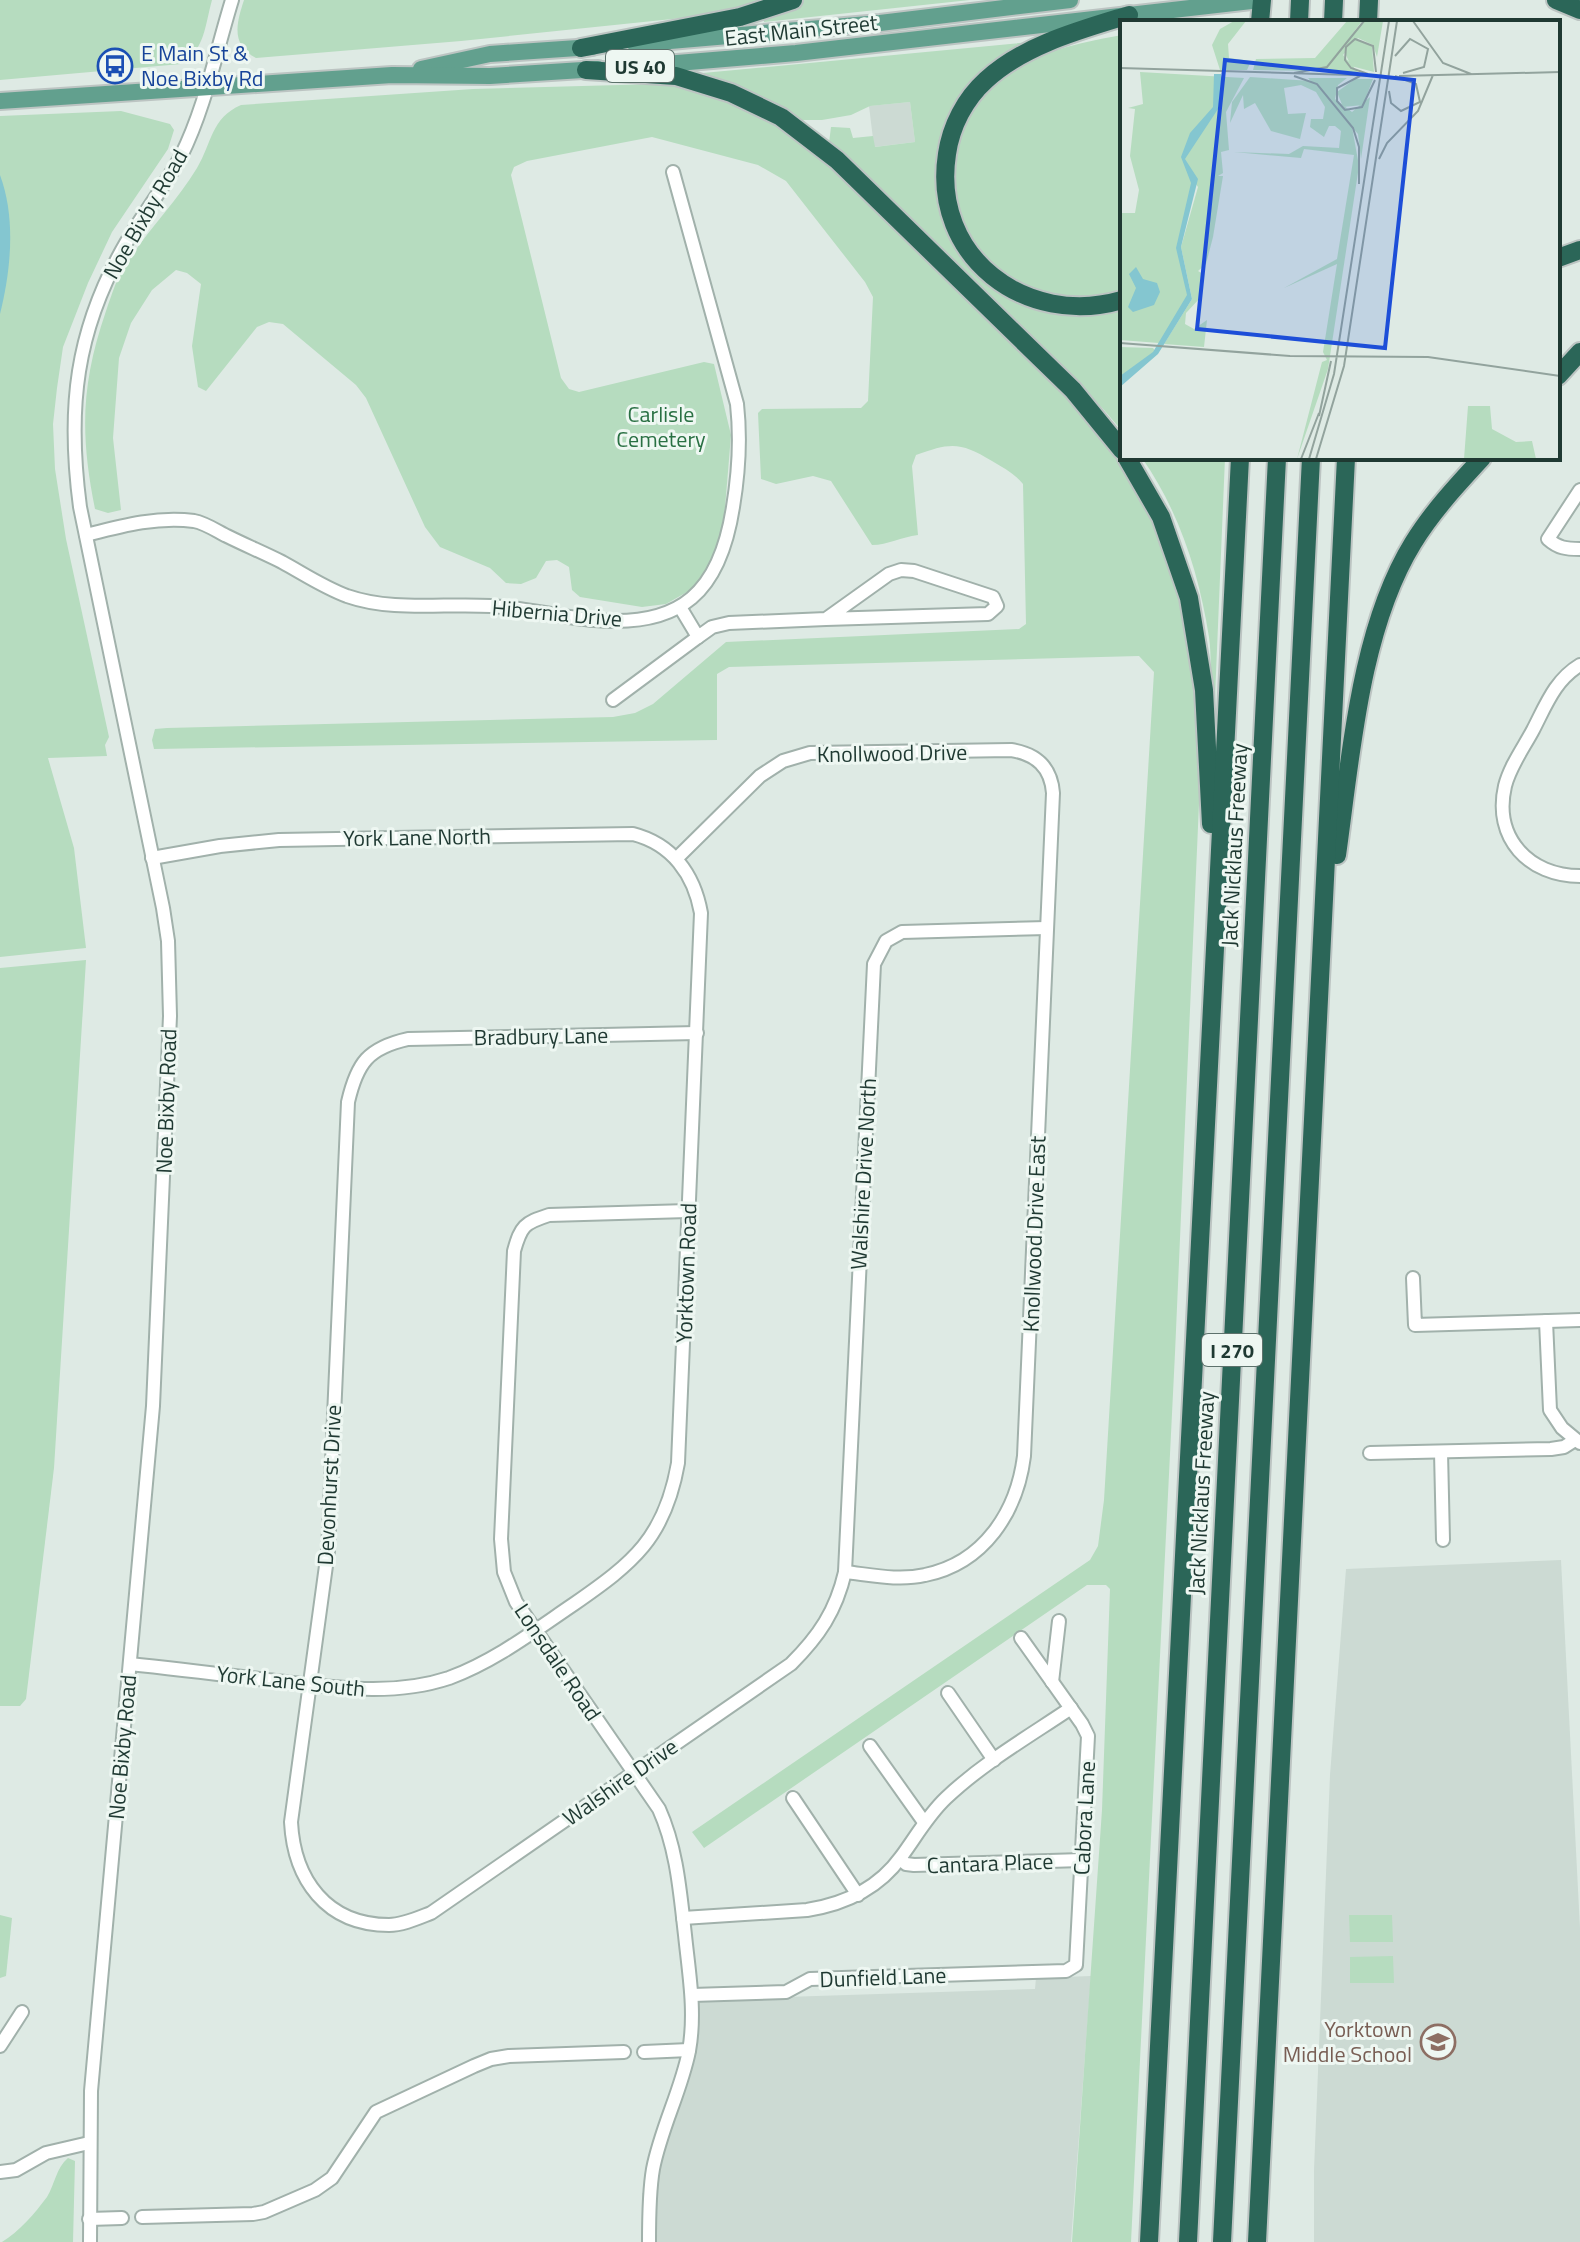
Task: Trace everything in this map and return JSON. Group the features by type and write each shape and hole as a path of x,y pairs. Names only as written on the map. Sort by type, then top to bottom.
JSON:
{"highway":[{"path":"581,48 740,17 793,0"},
{"path":"1260,20 1261,0"},
{"path":"1299,20 1300,0"},
{"path":"1333,20 1334,0"},
{"path":"1556,0 1580,10"},
{"path":"1120,300 1098,306 1057,306 1019,294 989,274 969,251 955,225 947,197 945,166 951,133 958,118 986,80 1016,58 1055,40 1129,15"},
{"path":"586,70 676,76 731,93 781,117 837,160 1073,390 1120,448"},
{"path":"1560,257 1580,250"},
{"path":"1560,374 1580,352"},
{"path":"1128,460 1161,517 1189,598 1204,690 1217,902"},
{"path":"1149,2242 1240,460"},
{"name":"Jack Nicklaus Freeway","path":"1188,2242 1277,460"},
{"name":"I 270","path":"1222,2242 1311,460"},
{"path":"1257,2242 1346,460"},
{"path":"1324,896 1336,860 1353,740 1372,640 1411,545 1435,510 1480,460"}],"main road":[{"name":"East Main Street","path":"392,75 490,54 818,29 1070,0"},
{"name":"East Main Street","path":"0,101 392,75 490,76 586,70 796,53 1261,0"}],"street":[{"name":"Noe Bixby Road","path":"90,2242 91,2091 153,1406 170,1016 168,941 76,478 76,384 82,351 108,276 181,155 232,0"},
{"name":"Hibernia Drive","path":"86,535 148,521 197,521 284,563 329,589 373,603 491,606 594,620 643,618 680,607 706,585 724,552 740,465 740,434 737,404 673,172"},
{"path":"1580,490 1548,539 1565,549 1580,549"},
{"path":"613,700 712,627 729,623 988,614 994,611 996,600 914,571 901,570 889,574 826,619"},
{"path":"680,607 698,637"},
{"path":"1580,665 1554,688 1504,789 1503,814 1516,847 1532,863 1558,874 1580,876"},
{"name":"Knollwood Drive","path":"677,858 760,776 783,761 810,753 1011,750 1030,754 1045,766"},
{"name":"Knollwood Drive East","path":"845,1572 893,1578 940,1571 989,1539 1011,1508 1017,1493 1024,1456 1053,793 1045,766"},
{"name":"York Lane North","path":"152,858 279,840 621,833 652,840 677,858"},
{"name":"Yorktown Road","path":"535,1631 607,1581 638,1555 653,1535 674,1487 678,1463 701,913 694,887 677,858"},
{"name":"Walshire Drive North","path":"845,1572 872,978 876,955 886,941 910,931 1047,928"},
{"name":"Bradbury Lane","path":"386,1044 408,1039 697,1033"},
{"name":"Devonhurst Drive","path":"347,1916 318,1895 305,1880 292,1843 291,1822 328,1551 348,1102 354,1078 367,1057 386,1044"},
{"name":"Lonsdale Road","path":"649,2242 653,2169 689,2050 692,1995 677,1863 659,1809 535,1631 508,1587 501,1555 514,1251 519,1233 532,1220 549,1215 688,1211"},
{"path":"1413,1278 1415,1325 1580,1320"},
{"path":"1370,1453 1551,1449 1578,1441 1562,1428 1550,1410 1546,1321"},
{"path":"1441,1452 1443,1540"},
{"name":"Walshire Drive","path":"347,1916 390,1925 431,1913 634,1774 791,1664 827,1624 839,1599 845,1572"},
{"path":"1052,1682 1059,1621"},
{"name":"York Lane South","path":"130,1664 368,1690 427,1684 474,1667 535,1631"},
{"name":"Cabora Lane","path":"1021,1638 1088,1736 1076,1965"},
{"path":"948,1693 994,1760"},
{"path":"683,1918 807,1910 828,1907 858,1895 887,1874 943,1800 994,1760 1071,1708"},
{"path":"870,1746 924,1822"},
{"path":"793,1798 858,1895"},
{"name":"Cantara Place","path":"900,1859 914,1865 1082,1860"},
{"name":"Dunfield Lane","path":"692,1995 786,1992 793,1990 803,1980 810,1979 1066,1971 1076,1965"},
{"path":"0,2046 22,2012"},
{"path":"644,2052 689,2050"},
{"path":"142,2217 253,2214 302,2196 332,2178 376,2112 491,2059 624,2052"},
{"path":"0,2172 16,2170 46,2153 89,2143"},
{"path":"89,2219 122,2218"}],"shaded area":[{"path":"910,102 915,142 874,147 869,106"},
{"path":"1561,1560 1580,1928 1580,2242 1314,2242 1314,2170 1330,1775 1346,1569"},
{"path":"1091,1976 1071,2242 642,2242 642,2193 651,2191 690,2038 693,2000 1035,1989 1036,1978"}],"green space":[{"path":"0,0 212,0 200,44 181,64 0,80"},
{"path":"244,0 769,0 711,15 256,58 242,47 239,40 239,17"},
{"path":"803,0 970,0 764,22 764,17"},
{"path":"1120,35 1120,292 1085,299 1050,296 1018,282 990,262 970,234 957,202 954,167 963,130 981,97 997,80 1025,62 1089,41"},
{"path":"1030,42 949,123 958,244 1055,312 1088,314 1120,306 1120,429 829,143 831,127 850,128 853,138 873,136 875,147 915,142 910,102 870,106 851,115 822,120 800,120 763,98 704,77 703,73"},
{"name":"Carlisle Cemetery","path":"657,84 686,87 763,113 831,164 1087,413 1120,453 1120,460 1129,464 1190,605 1201,758 1131,2242 1072,2242 1102,1810 1110,1589 1106,1585 1087,1585 704,1848 692,1832 1090,1560 1098,1546 1104,1500 1154,672 1139,656 729,667 717,674 717,740 154,749 152,740 155,729 167,728 613,717 635,713 653,704 726,642 1019,629 1026,624 1023,484 1009,471 981,455 964,447 947,446 916,455 912,466 918,535 878,545 872,545 831,481 813,476 776,484 761,479 758,413 762,409 861,408 868,401 873,297 865,282 786,181 758,165 652,137 527,161 514,167 511,175 561,378 569,389 579,392 704,362 714,364 731,435 724,520 710,570 694,588 666,604 642,607 580,597 572,590 569,567 557,560 546,561 536,578 521,584 506,583 490,568 440,547 425,527 366,398 356,385 283,324 269,322 257,327 206,391 198,387 192,346 201,284 187,273 176,270 152,290 131,323 119,358 113,438 121,510 108,513 95,509 87,457 86,409 92,362 106,311 124,267 189,180 224,117 241,105 473,89"},
{"path":"121,111 170,124 174,130 168,149 112,232 88,283 63,347 53,424 55,469 66,539 109,737 105,745 107,756 48,758 74,848 86,948 0,957 0,116"},
{"path":"1143,460 1225,460 1215,697 1200,589 1186,543"},
{"path":"86,960 54,1468 26,1699 20,1706 0,1706 0,968"},
{"path":"0,1915 12,1918 6,1976 0,1978"},
{"path":"1349,1915 1392,1915 1393,1942 1350,1942"},
{"path":"1393,1956 1394,1983 1350,1983 1350,1957"},
{"path":"68,2158 75,2161 73,2242 2,2242 21,2228 42,2203"}],"water":[{"path":"0,175 8,209 10,244 0,314"}],"place":[{"name":"E Main St & Noe Bixby Rd","path":"115,66"},
{"name":"Yorktown Middle School","path":"1438,2042"}]}
